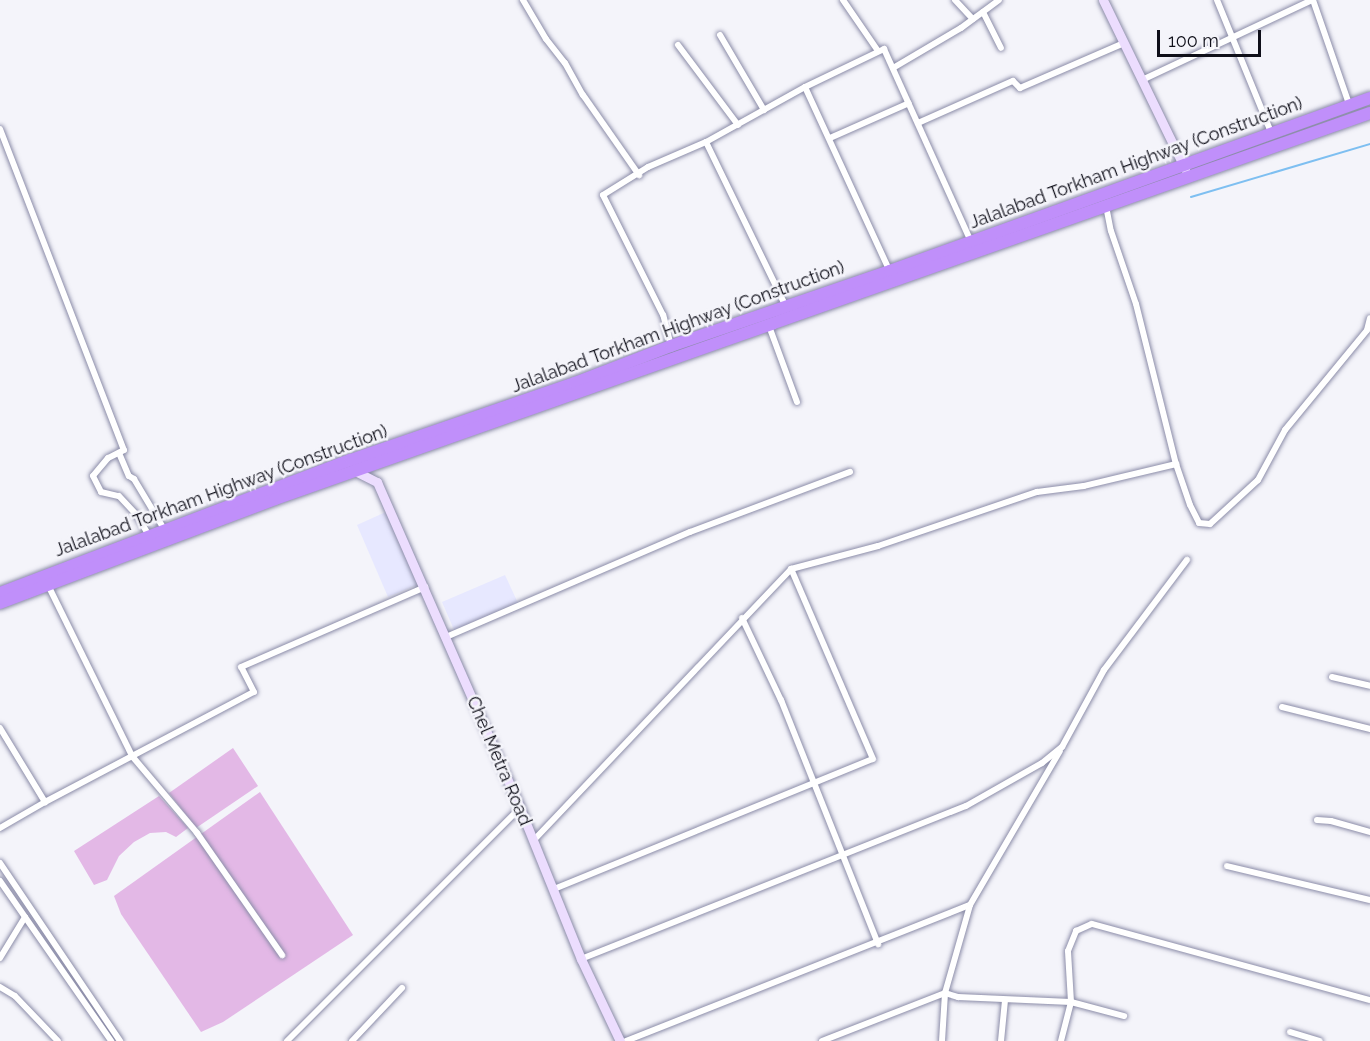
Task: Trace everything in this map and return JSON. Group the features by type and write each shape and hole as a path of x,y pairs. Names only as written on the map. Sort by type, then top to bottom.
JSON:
{"highway":[{"name":"Jalalabad Torkham Highway (Construction)","path":"0,593 151,540 164,529 351,460 890,277 937,255 974,247 1183,165 1370,99"},
{"path":"890,277 920,273 974,247 1106,206 1370,113"},
{"path":"920,273 937,255"},
{"path":"151,540 581,393 673,351 769,326 786,313"},
{"path":"0,603 48,585 98,560"}],"street":[{"path":"523,0 546,39 565,63 583,95 639,175"},
{"path":"843,0 878,51"},
{"path":"955,0 973,19"},
{"path":"893,68 973,19 999,0"},
{"path":"1103,0 1189,177"},
{"path":"1217,0 1277,146"},
{"path":"1143,80 1312,0 1355,118"},
{"path":"983,12 1001,48"},
{"path":"720,35 764,110"},
{"path":"918,123 1013,81 1020,88 1125,43"},
{"path":"678,45 738,125"},
{"path":"673,351 663,315 603,195 639,175 648,167 706,142 805,87 878,51 884,49 974,247"},
{"path":"805,87 830,138 890,277"},
{"path":"830,138 909,103"},
{"path":"0,129 124,450 108,458 93,476 101,492 119,496 137,515 151,540"},
{"path":"706,142 786,313"},
{"path":"1106,206 1111,231 1136,304 1176,464 1190,505 1200,523 1210,524 1258,480 1285,430 1367,330 1370,318"},
{"path":"769,326 797,402"},
{"path":"119,453 129,476 134,478 164,529"},
{"path":"355,471 377,482 380,470 387,461"},
{"path":"534,841 742,618 791,569 878,546 1037,492 1084,486 1176,464"},
{"path":"446,637 690,532 850,472"},
{"name":"Chel Metra Road","path":"377,482 520,808 581,959 620,1041"},
{"path":"942,1041 945,993 970,905 1104,670 1187,560"},
{"path":"554,889 873,759 791,569"},
{"path":"48,585 132,756 197,833 282,955"},
{"path":"0,828 254,692 241,668 425,587"},
{"path":"742,618 814,782 878,944"},
{"path":"1332,677 1370,686"},
{"path":"1282,707 1370,729"},
{"path":"0,728 45,802"},
{"path":"581,959 843,857 966,806 1042,763 1062,747"},
{"path":"286,1041 520,808"},
{"path":"1317,820 1331,821 1370,832"},
{"path":"0,863 108,1019 120,1041"},
{"path":"1227,866 1370,900"},
{"path":"0,881 111,1041"},
{"path":"18,907 26,902"},
{"path":"626,1041 878,944 970,905"},
{"path":"0,958 25,917"},
{"path":"1061,1041 1071,1002 1068,951 1076,931 1092,924 1370,1000"},
{"path":"56,962 64,957"},
{"path":"0,987 15,996 58,1041"},
{"path":"352,1041 402,988"},
{"path":"81,996 88,991"},
{"path":"822,1041 945,993 957,997 1071,1002 1124,1016"},
{"path":"1001,1041 1005,1000"},
{"path":"100,1024 108,1019"},
{"path":"1290,1032 1320,1041"}],"shaded area":[{"path":"388,511 417,585 388,597 357,525"},
{"path":"505,575 518,603 455,632 442,602"},
{"path":"233,748 258,786 196,828 169,793"},
{"path":"260,792 353,935 223,1022 201,1032 121,914 114,896"},
{"path":"159,796 188,828 176,837 166,832 150,833 134,842 119,856 107,880 94,885 74,851"}],"waterway":[{"path":"1191,197 1370,144"}]}
